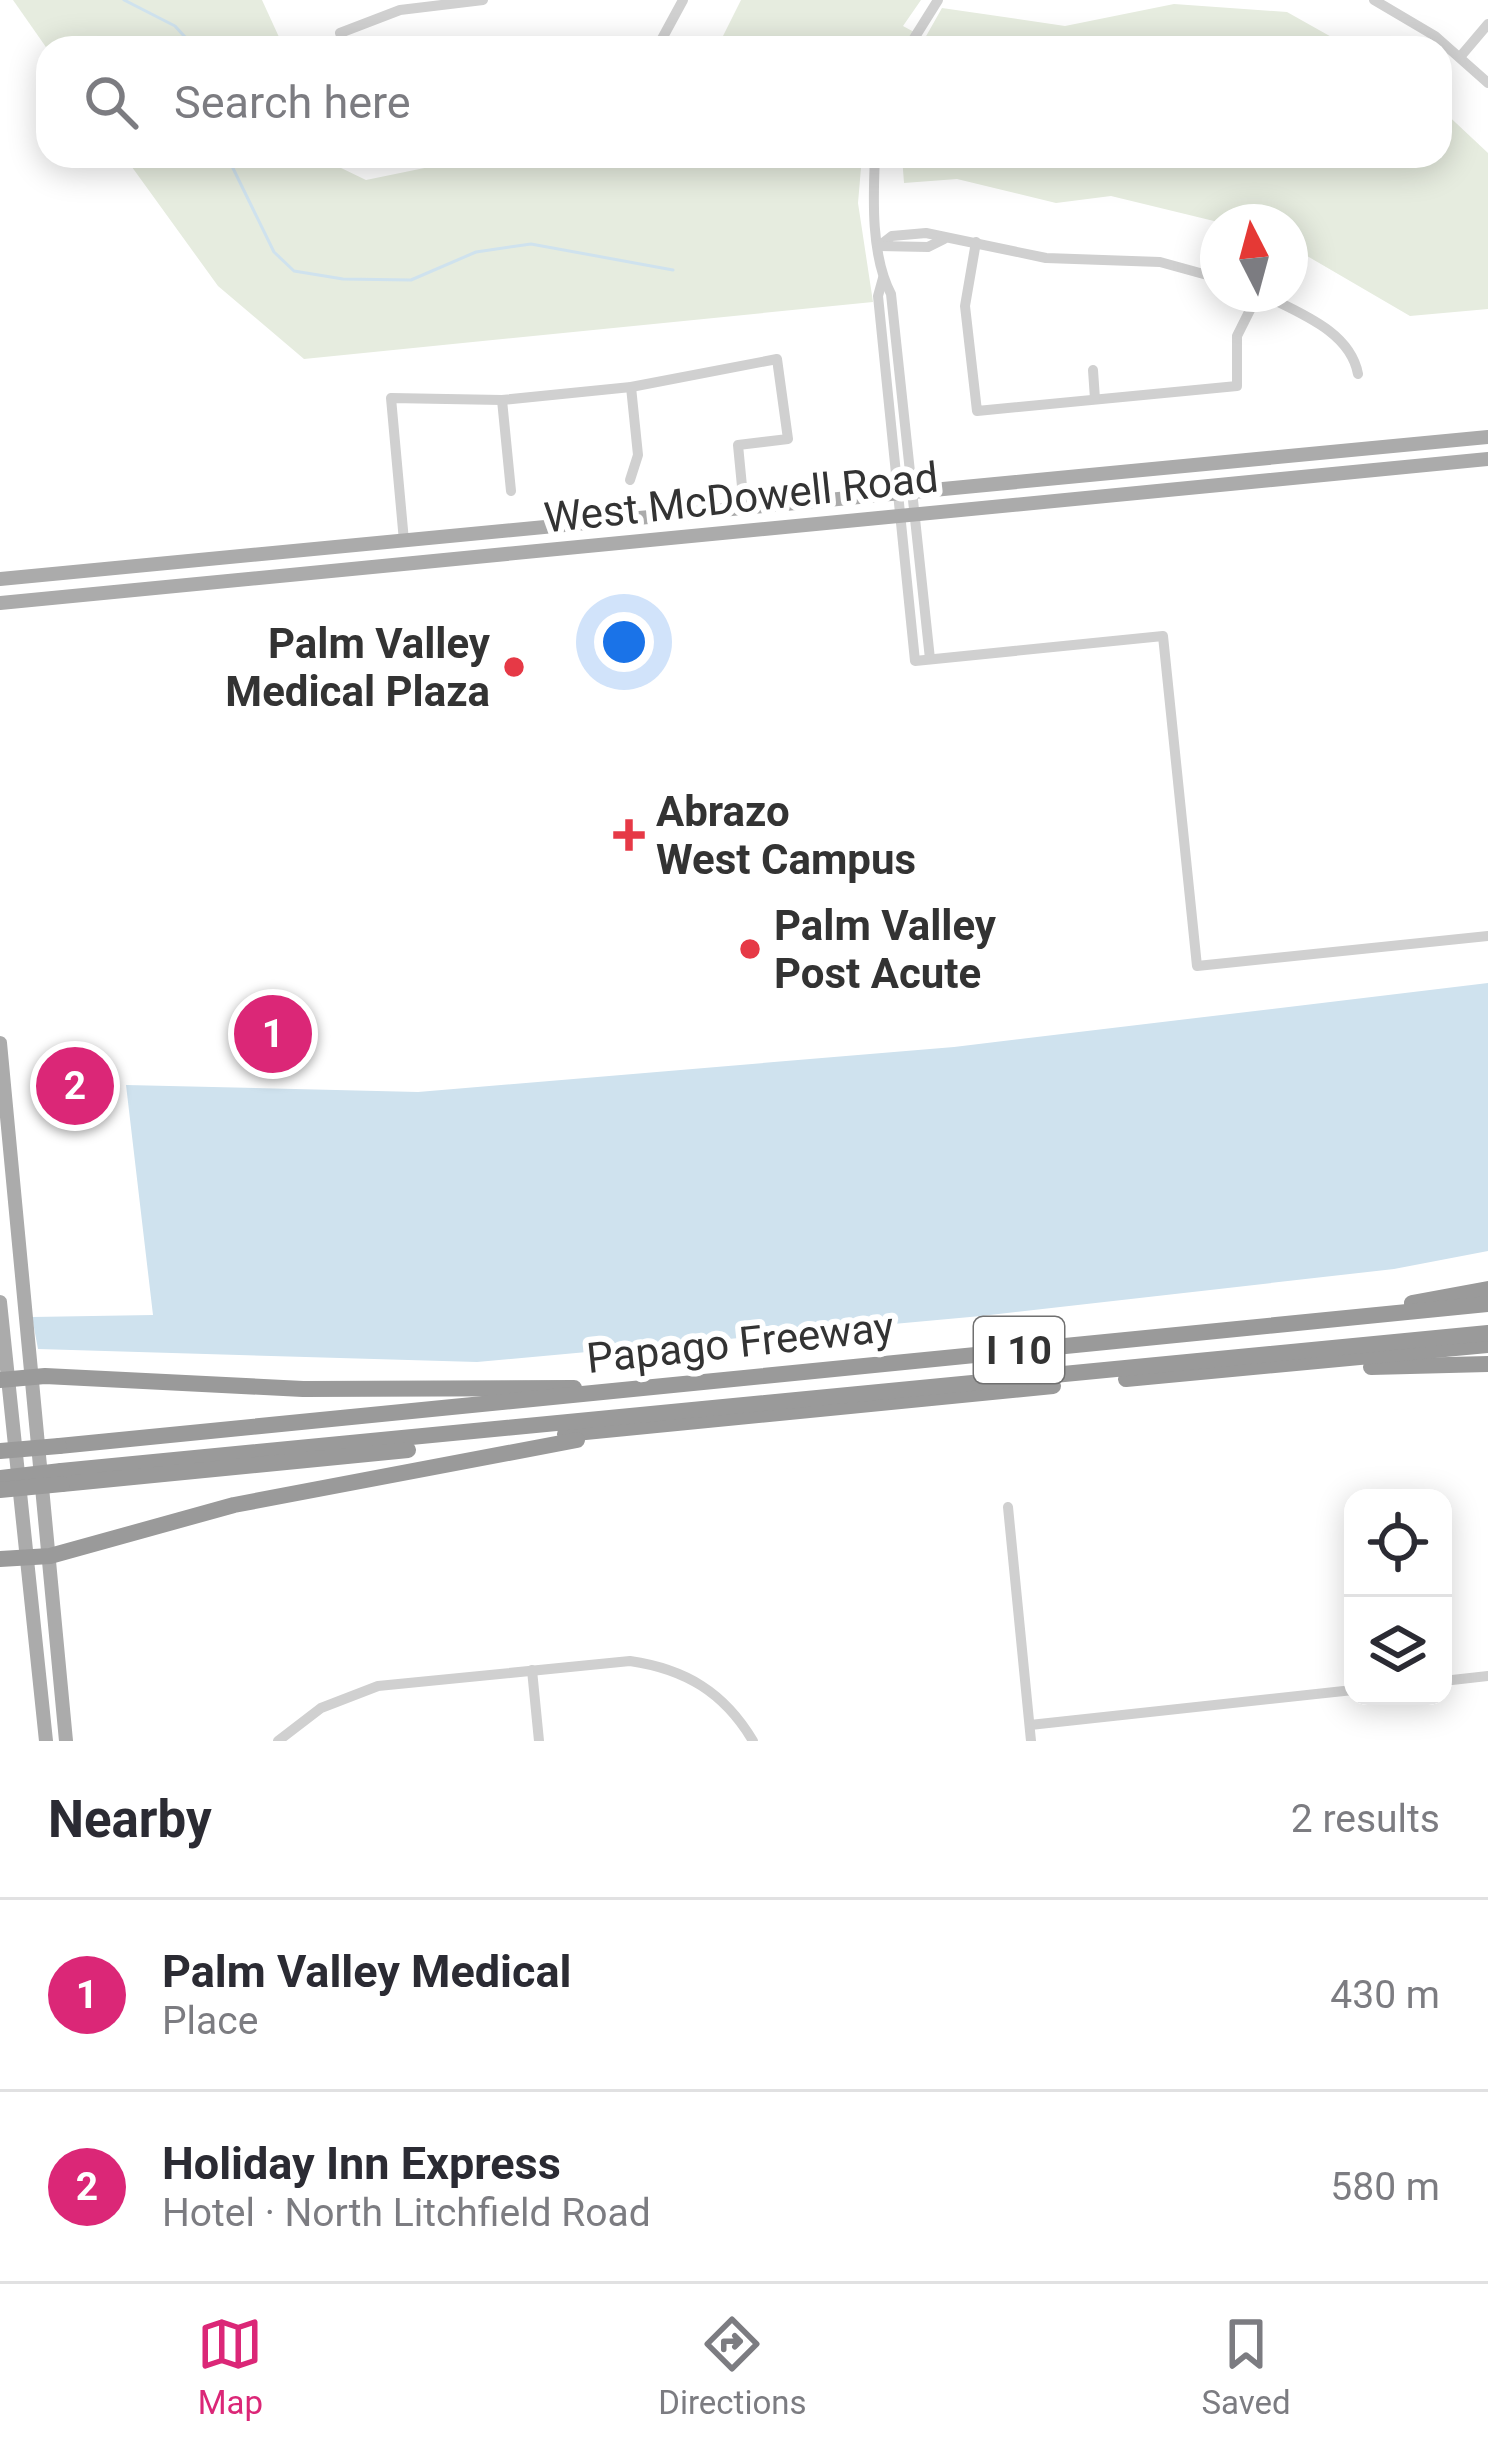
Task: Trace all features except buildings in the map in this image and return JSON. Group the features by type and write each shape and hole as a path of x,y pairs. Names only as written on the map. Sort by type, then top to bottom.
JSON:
{"highway":[{"path":"1366,1316 1488,1289"},
{"name":"Papago Freeway","path":"0,1451 1488,1304"},
{"path":"0,1478 62,1478 1488,1333"},
{"name":"Papago Freeway","path":"0,1490 62,1478 1488,1345"},
{"path":"1251,1368 1285,1376 1488,1364"},
{"path":"4,1379 32,1376 303,1389 553,1384 599,1392"},
{"path":"0,1558 50,1556 234,1505 532,1451 619,1429"}],"main road":[{"name":"West McDowell Road","path":"0,579 1488,437"},
{"path":"1390,446 1392,469"},
{"name":"West McDowell Road","path":"0,603 1488,460"},
{"path":"218,558 221,582"},
{"path":"0,1043 67,1741"},
{"path":"0,1302 4,1379 46,1741"}],"street":[{"path":"341,36 400,10 483,0"},
{"path":"664,36 683,0"},
{"path":"914,36 938,0"},
{"path":"1374,0 1427,36"},
{"path":"1460,58 1488,24"},
{"path":"1452,53 1488,83"},
{"path":"875,168 883,278 878,296 904,492 899,515 915,661 1163,636 1197,965 1488,936"},
{"path":"878,246 896,236 926,233 1046,258 1160,262 1200,273"},
{"path":"976,242 965,306 976,411 1237,386 1237,336 1250,312"},
{"path":"1294,312 1333,333 1354,353 1358,374"},
{"path":"404,541 392,398 502,400 631,387 777,359 788,439 738,445 744,507"},
{"path":"1093,370 1095,399"},
{"path":"630,479 638,455 631,387"},
{"path":"502,400 512,491"},
{"path":"904,492 916,513 930,659"},
{"path":"1008,1507 1031,1741"},
{"path":"278,1741 313,1712 363,1689 617,1661 671,1670 713,1692 753,1741"},
{"path":"532,1670 539,1741"},
{"path":"1452,1680 1488,1676"},
{"path":"1030,1725 1344,1691"}],"shaded area":[{"path":"13,0 262,0 278,36 38,36"},
{"path":"741,0 921,0 903,26 921,36 723,36"},
{"path":"1174,4 1287,12 1330,36 926,36 942,8 1065,26"},
{"path":"1452,119 1488,153 1488,309 1410,316 1308,256 1308,204 1200,204 1200,218 1111,196 1056,203 957,179 904,183 903,168 1452,168"},
{"path":"133,168 341,168 366,180 424,168 861,168 858,203 873,302 304,359 218,286"}],"water":[{"path":"1488,983 1488,1251 1394,1269 981,1316 477,1362 38,1349 32,1317 153,1315 126,1085 418,1092 954,1047"}],"waterway":[{"path":"124,0 175,26 184,36"},
{"path":"233,168 274,252 294,271 343,279 411,280 476,252 531,244 673,270"}],"place":[{"name":"Palm Valley Medical Plaza","path":"514,667"},
{"name":"Abrazo West Campus","path":"629,835"},
{"name":"Palm Valley Post Acute","path":"750,949"},
{"name":"Palm Valley Medical","path":"273,1034"},
{"name":"Holiday Inn Express","path":"75,1086"}]}
